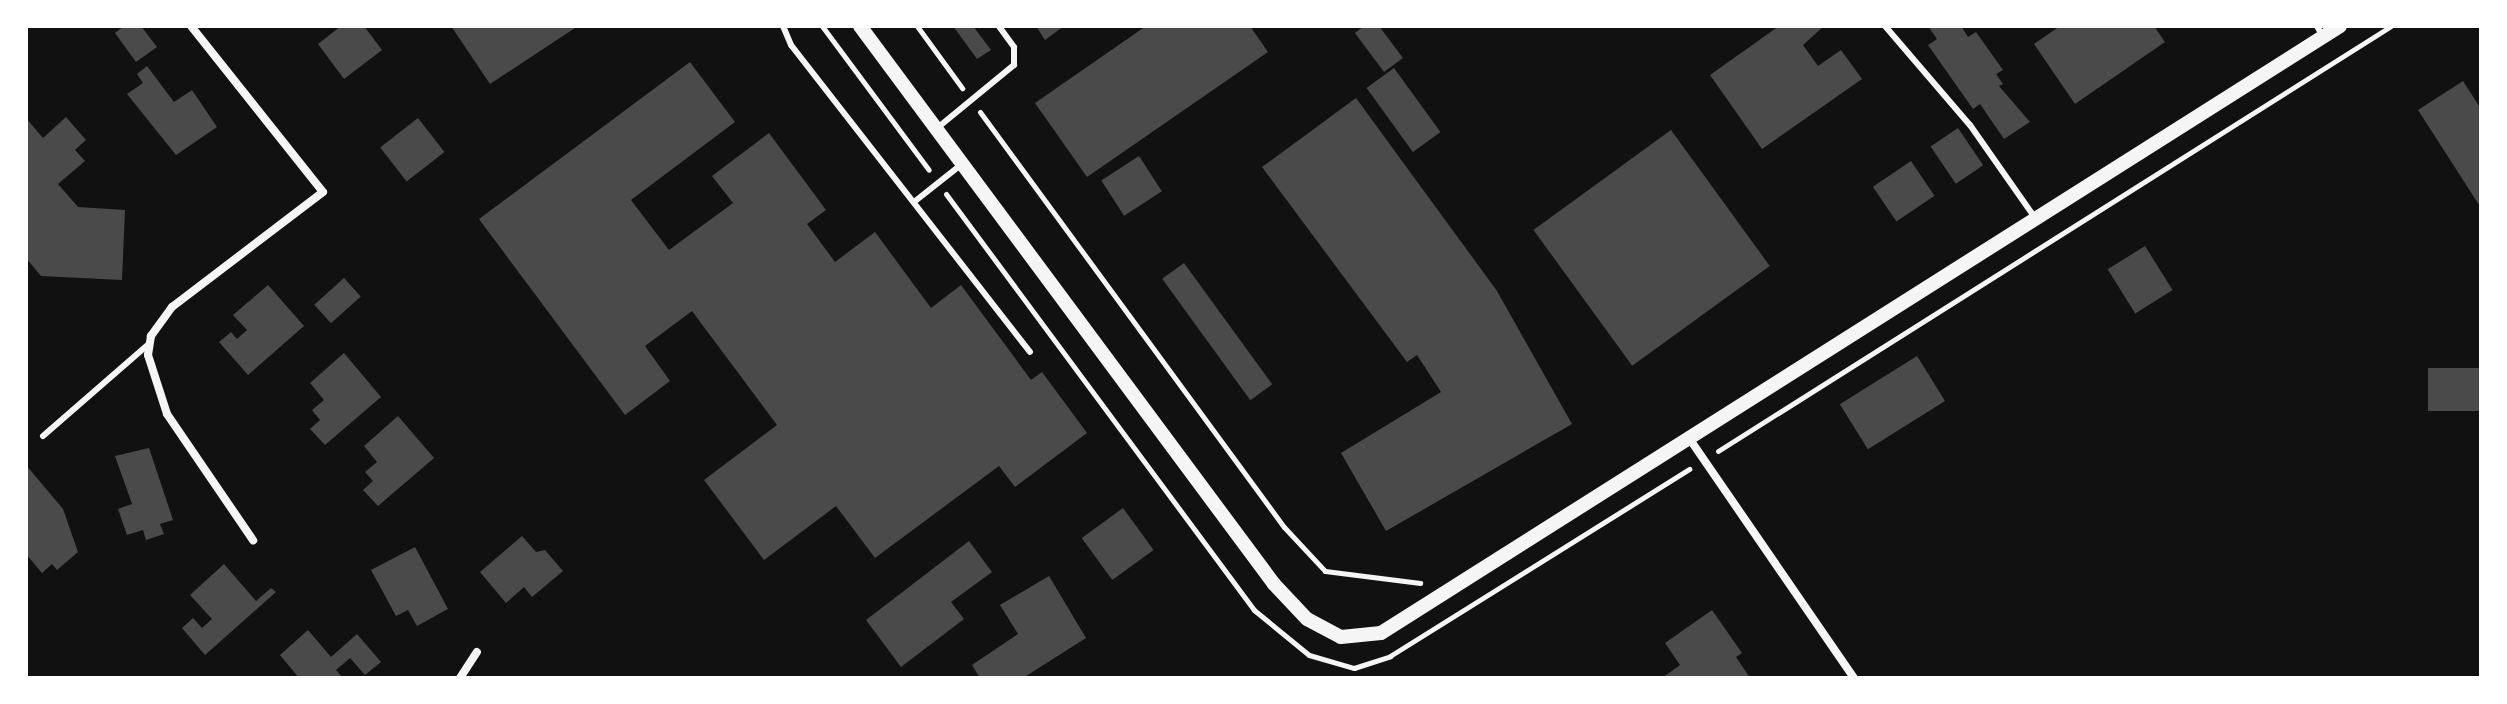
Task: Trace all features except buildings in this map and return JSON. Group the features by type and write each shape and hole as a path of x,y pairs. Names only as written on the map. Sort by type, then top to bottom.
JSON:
{"street":[{"path":"191,26 323,192 172,307 150,343 148,355 167,414 253,540"},
{"path":"860,26 1274,584 1307,619 1341,637 1381,633 2035,218 2320,31 2340,26"},
{"path":"1688,437 1854,678"},
{"path":"460,678 477,652"}],"lane":[{"path":"783,26 791,45 1030,352"},
{"path":"936,129 1014,65 1014,47 999,26"},
{"path":"1885,26 1970,125 2035,218"},
{"path":"914,202 962,164"},
{"path":"43,436 150,343"}],"path":[{"path":"822,26 1254,610 1309,655 1354,668 1390,656 2391,26"},
{"path":"917,26 1284,527 1325,571 1426,584"}]}
